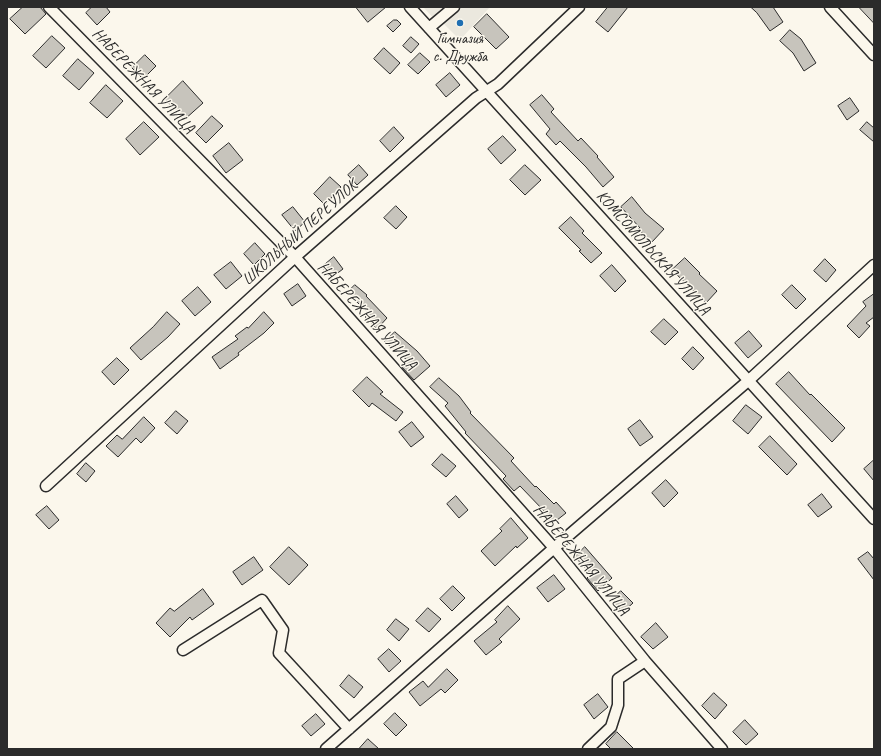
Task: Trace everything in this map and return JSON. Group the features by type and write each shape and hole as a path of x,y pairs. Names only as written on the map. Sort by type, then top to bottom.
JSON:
{"street":[{"name":"НАБЕРЕЖНАЯ УЛИЦА","path":"49,7 295,258 554,548 645,661 722,749"},
{"name":"КОМСОМОЛЬСКАЯ УЛИЦА","path":"410,7 874,519"},
{"path":"429,28 454,7"},
{"name":"ШКОЛЬНЫЙ ПЕРЕУЛОК","path":"46,486 295,258 470,103 498,84 578,7"},
{"path":"830,7 874,55"},
{"path":"326,749 554,548 748,381 874,265"},
{"path":"183,650 262,600 283,630 279,653 349,729"},
{"path":"588,749 611,727 618,705 618,679 645,661"}],"shaded area":[{"name":"Гимназия с. Дружба","path":"423,7 490,7 460,40 442,22 439,24"}],"building":[{"path":"23,7 40,7 46,14 25,34 10,19"},
{"path":"92,7 106,7 110,12 97,25 86,13"},
{"path":"356,7 386,7 368,22"},
{"path":"608,7 628,7 608,32 596,22"},
{"path":"751,7 773,7 783,22 770,31"},
{"path":"859,7 874,7 874,23"},
{"path":"487,14 509,37 496,49 474,27"},
{"path":"394,20 397,20 401,24 393,32 387,26"},
{"path":"790,30 801,39 816,63 804,71 793,53 780,41"},
{"path":"52,36 65,48 46,68 33,56"},
{"path":"411,37 419,44 411,53 403,46"},
{"path":"384,48 400,63 390,74 374,59"},
{"path":"420,53 430,62 418,74 408,65"},
{"path":"145,55 156,66 143,79 132,68"},
{"path":"78,59 94,73 79,90 63,76"},
{"path":"450,73 460,85 446,97 436,85"},
{"path":"183,81 203,103 184,120 165,99"},
{"path":"106,85 123,101 107,118 90,103"},
{"path":"542,95 554,109 551,112 578,141 581,138 598,156 597,157 614,177 603,187 586,167 560,141 556,145 546,134 550,129 530,105"},
{"path":"850,98 859,111 847,120 838,106"},
{"path":"212,116 223,126 206,143 196,133"},
{"path":"144,122 159,137 140,155 126,139"},
{"path":"867,122 874,128 874,142 860,130"},
{"path":"394,127 404,138 390,152 380,141"},
{"path":"503,136 516,150 501,164 488,149"},
{"path":"229,143 243,160 226,173 213,156"},
{"path":"359,165 368,175 357,185 348,175"},
{"path":"525,165 541,180 525,195 510,180"},
{"path":"330,177 341,187 325,205 314,194"},
{"path":"632,197 645,213 664,229 652,242 638,229 640,228 621,207"},
{"path":"396,206 407,217 396,229 384,218"},
{"path":"293,207 305,222 295,231 282,215"},
{"path":"571,217 584,231 582,233 602,253 591,263 579,251 581,250 559,228"},
{"path":"255,243 265,254 254,265 244,254"},
{"path":"334,257 343,269 331,278 322,267"},
{"path":"685,258 717,291 706,303 672,270"},
{"path":"825,259 836,270 826,282 814,271"},
{"path":"231,262 242,276 226,289 214,275"},
{"path":"612,265 626,281 615,292 600,276"},
{"path":"298,284 306,296 292,306 284,294"},
{"path":"355,285 367,295 366,296 387,318 377,329 365,317 369,313 347,293"},
{"path":"792,285 806,299 796,309 782,295"},
{"path":"198,287 211,302 195,316 182,301"},
{"path":"874,294 874,317 866,323 870,326 859,338 847,326 866,306 863,302"},
{"path":"167,312 180,324 168,337 141,360 130,348"},
{"path":"264,312 274,323 264,333 238,353 239,355 220,369 212,357 238,339 235,336 247,327 248,328"},
{"path":"664,319 678,332 665,345 651,332"},
{"path":"749,331 762,346 748,358 735,343"},
{"path":"395,332 417,351 430,366 414,380 401,366 407,360 385,342"},
{"path":"693,347 704,358 693,370 682,359"},
{"path":"117,358 129,370 114,385 102,372"},
{"path":"789,372 810,395 811,394 845,428 832,442 776,384"},
{"path":"367,377 383,392 380,394 403,412 396,421 372,403 369,407 353,391"},
{"path":"439,378 459,396 471,412 470,413 514,458 511,461 535,487 536,486 554,504 556,502 566,513 552,524 543,514 545,512 520,486 514,491 503,479 506,476 465,433 466,432 445,406 448,403 430,387"},
{"path":"746,405 762,417 748,434 733,421"},
{"path":"176,411 188,421 177,434 165,423"},
{"path":"144,417 155,428 141,443 136,438 118,457 106,446 117,435 122,439"},
{"path":"640,420 653,437 640,446 628,429"},
{"path":"412,422 424,437 411,447 399,432"},
{"path":"770,436 797,464 787,475 759,447"},
{"path":"442,454 456,466 446,477 432,465"},
{"path":"874,460 874,481 864,469"},
{"path":"86,463 95,471 86,482 77,474"},
{"path":"666,480 678,493 664,507 652,493"},
{"path":"822,494 832,507 818,517 808,505"},
{"path":"456,496 468,510 459,518 447,504"},
{"path":"47,506 59,520 49,529 36,515"},
{"path":"511,518 528,538 517,548 516,546 495,566 481,551 502,531 500,529"},
{"path":"289,547 308,565 289,585 270,567"},
{"path":"585,547 612,578 598,591 587,578 591,574 575,557"},
{"path":"868,552 874,559 874,580 858,559"},
{"path":"254,557 263,570 242,585 233,572"},
{"path":"554,575 565,589 548,602 537,588"},
{"path":"453,586 465,598 452,611 440,599"},
{"path":"203,589 214,604 192,620 190,617 170,637 156,623 170,608 174,611"},
{"path":"621,591 633,603 623,612 611,601"},
{"path":"508,606 520,619 499,639 502,642 486,655 474,641 497,622 495,620"},
{"path":"428,608 441,619 429,632 416,621"},
{"path":"396,619 409,629 399,641 387,630"},
{"path":"656,623 668,637 653,649 641,637"},
{"path":"389,649 401,661 389,672 378,659"},
{"path":"447,669 458,680 445,693 441,689 420,706 409,692 423,681 428,687"},
{"path":"349,675 363,687 354,698 340,686"},
{"path":"714,693 727,705 715,719 702,706"},
{"path":"598,694 608,707 594,719 584,705"},
{"path":"395,713 407,725 396,736 384,724"},
{"path":"316,714 325,724 311,736 302,726"},
{"path":"745,720 758,734 746,745 733,732"},
{"path":"617,732 634,749 611,749 606,744"},
{"path":"368,739 379,749 359,749"}],"place":[{"name":"Гимназия с. Дружба","path":"460,23"}]}
